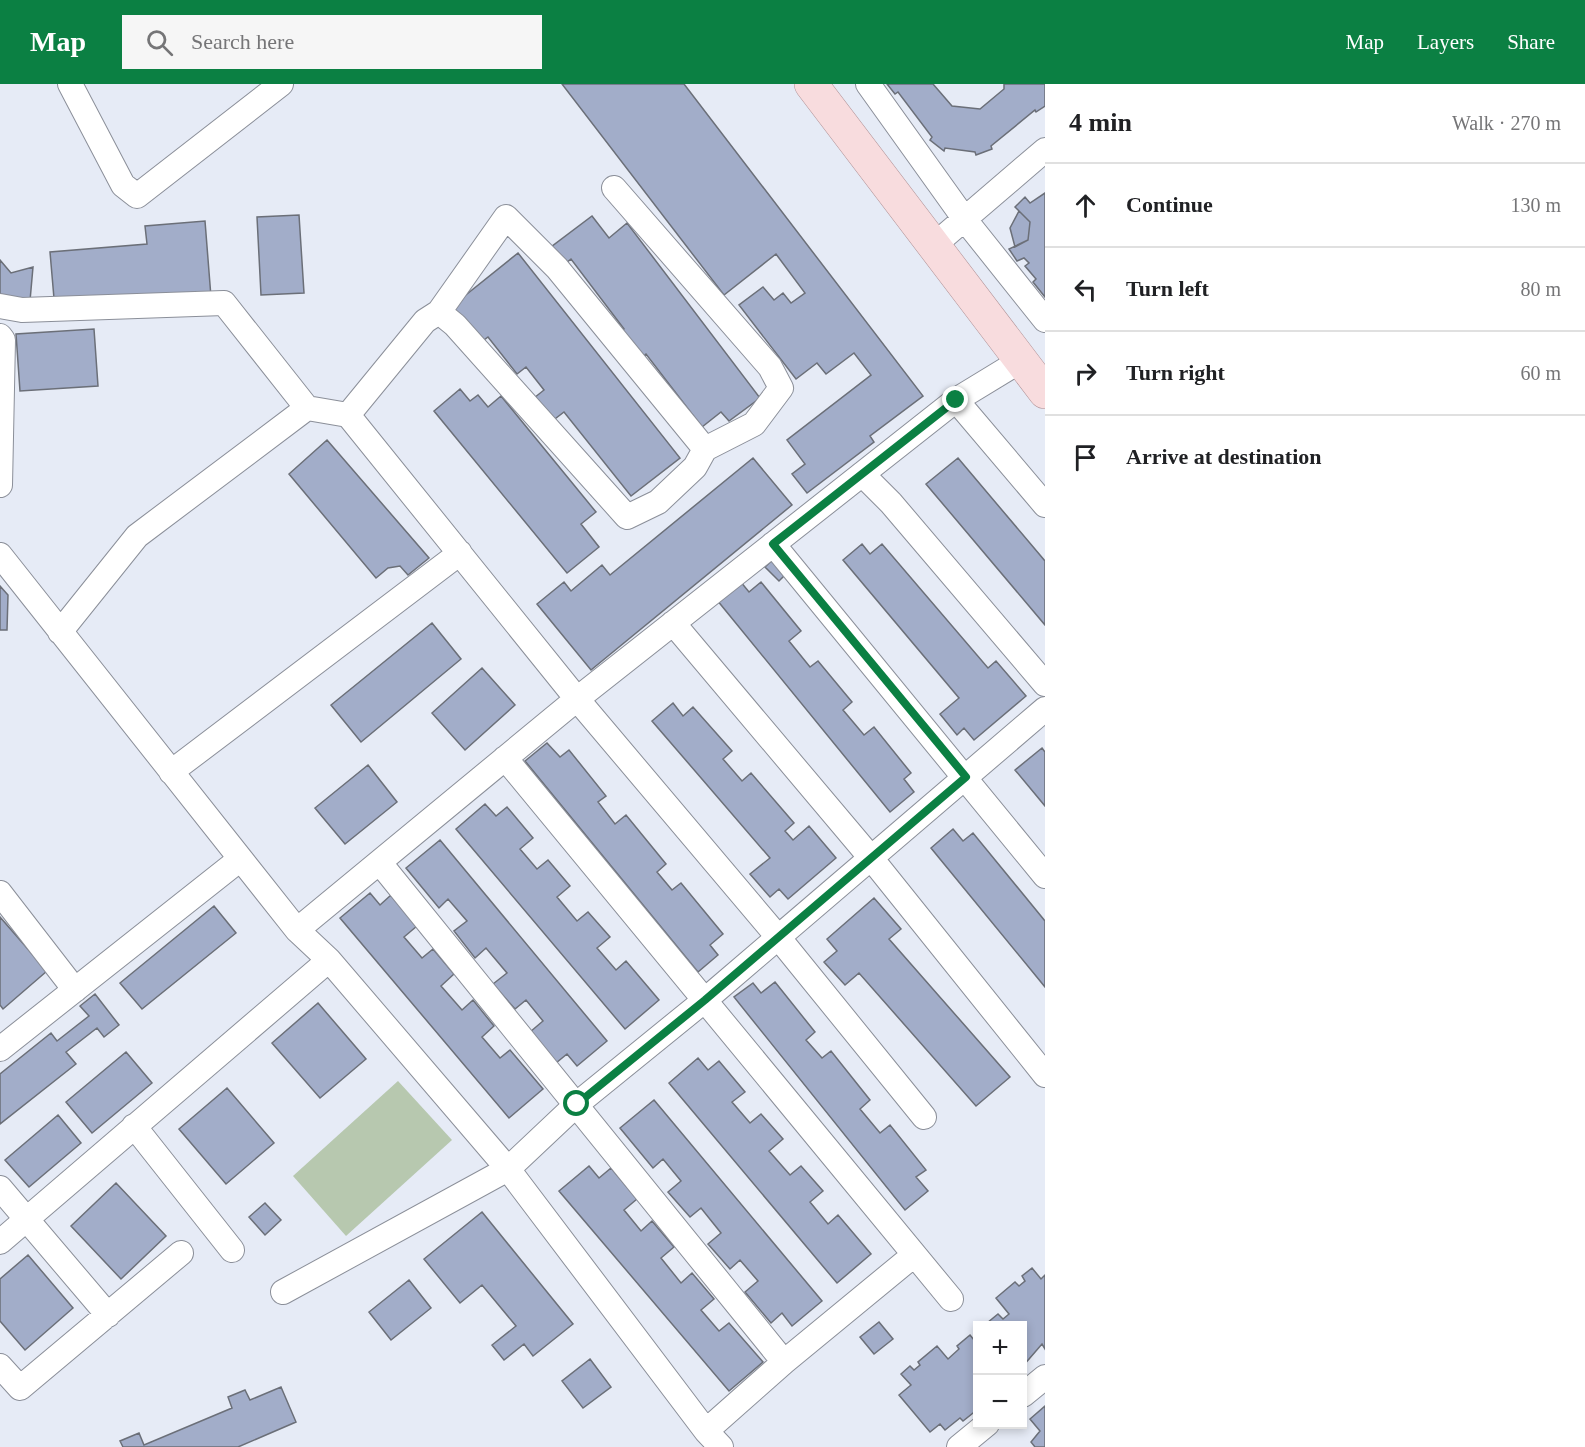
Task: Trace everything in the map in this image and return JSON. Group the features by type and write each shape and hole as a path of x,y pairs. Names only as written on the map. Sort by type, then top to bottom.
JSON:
{"main road":[{"path":"812,84 1045,392"}],"street":[{"path":"70,84 123,185 137,196 271,86"},
{"path":"868,84 966,220 1045,320"},
{"path":"933,246 1045,150"},
{"path":"439,312 455,325 627,517 658,502 695,466 705,449 754,424 781,388 770,367 614,188"},
{"path":"348,415 425,321 439,312 506,217 557,268 705,449"},
{"path":"0,306 22,310 224,303 307,408 348,415 577,699 778,937 924,1117"},
{"path":"0,336 3,340 0,485"},
{"path":"297,930 577,699 773,544 956,400 1020,361"},
{"path":"956,400 1045,505"},
{"path":"60,632 137,536 307,408"},
{"path":"862,474 891,503 1045,684"},
{"path":"773,544 1045,876"},
{"path":"171,772 460,553"},
{"path":"0,555 239,860 297,930 329,960 508,1169 714,1439 784,1362 914,1255"},
{"path":"673,623 871,858 1045,1075"},
{"path":"283,1292 508,1169 577,1104 705,1000 1045,709"},
{"path":"505,758 951,1299"},
{"path":"0,1049 239,860"},
{"path":"380,863 784,1362"},
{"path":"0,893 75,990"},
{"path":"0,1242 329,960"},
{"path":"134,1126 232,1250"},
{"path":"0,1188 108,1315"},
{"path":"0,1366 20,1388 180,1253"},
{"path":"1027,1392 1045,1377"},
{"path":"965,1445 983,1429"}],"green space":[{"path":"398,1081 452,1140 346,1236 293,1176"}],"building":[{"path":"562,84 684,84 923,396 870,436 874,442 807,493 792,474 805,464 787,440 871,375 854,353 826,374 817,363 796,379 739,305 763,287 774,300 783,293 791,303 805,293 776,254 724,295"},
{"path":"887,84 933,84 952,106 980,109 1004,89 1004,84 1045,84 1045,106 1036,112 1035,110 991,146 992,149 976,155 975,152 945,148 944,151 930,140 932,137 898,92 895,94"},
{"path":"1045,193 1045,297 1033,282 1036,279 1025,266 1029,263 1024,258 1017,261 1009,249 1028,240 1030,222 1015,207 1025,197 1030,203"},
{"path":"1019,211 1030,222 1028,240 1015,247 1010,228"},
{"path":"299,215 304,293 261,295 257,217"},
{"path":"592,216 609,238 627,223 760,398 729,421 721,412 702,427 646,354 633,364 613,338 624,329 571,259 560,268 547,250"},
{"path":"205,221 211,297 55,310 50,252 147,244 145,226"},
{"path":"518,253 680,458 631,496 564,412 547,425 529,402 544,390 526,367 517,374 488,337 476,346 447,310"},
{"path":"0,260 11,273 33,267 29,312 0,314"},
{"path":"94,329 98,386 20,391 16,334"},
{"path":"460,389 470,401 478,395 488,407 501,396 596,512 581,524 599,547 567,573 434,411"},
{"path":"327,440 429,558 408,575 400,566 388,568 376,578 289,474"},
{"path":"753,458 792,505 591,670 537,604 564,582 571,591 602,565 610,575"},
{"path":"958,458 1045,561 1045,625 926,484"},
{"path":"862,544 870,554 882,544 988,668 996,661 1026,696 974,740 964,728 957,735 940,714 959,698 843,560"},
{"path":"782,551 795,565 779,581 765,567"},
{"path":"740,581 749,592 761,582 801,631 789,641 810,667 818,661 852,702 843,710 864,735 874,727 911,773 904,779 914,792 890,812 717,600"},
{"path":"0,586 8,595 7,630 0,630"},
{"path":"432,623 461,659 361,742 331,705"},
{"path":"482,668 515,705 465,750 432,713"},
{"path":"673,703 683,716 693,707 732,751 723,759 742,781 751,773 794,823 785,831 793,840 809,826 836,858 788,899 779,889 770,897 750,874 770,858 652,721"},
{"path":"547,743 560,757 569,750 606,796 598,802 615,824 626,815 666,864 657,872 672,890 681,883 723,934 710,945 718,955 698,972 525,761"},
{"path":"1042,748 1045,752 1045,806 1015,770"},
{"path":"368,765 397,802 345,844 315,808"},
{"path":"485,804 496,816 507,807 533,838 520,849 537,869 548,860 570,886 557,897 577,921 588,912 610,937 597,948 616,970 626,961 659,1000 625,1029 456,829"},
{"path":"953,829 963,841 973,833 1045,921 1045,987 931,848"},
{"path":"440,840 607,1041 577,1066 567,1054 556,1063 530,1032 543,1021 526,1000 515,1009 493,984 507,973 486,948 475,958 454,931 467,921 448,899 439,908 406,868"},
{"path":"370,893 380,905 391,895 417,926 404,937 422,958 433,949 454,974 441,986 462,1010 473,1000 494,1026 482,1037 500,1058 510,1050 543,1089 509,1118 340,918"},
{"path":"874,898 901,929 889,939 1010,1077 976,1106 859,973 845,985 824,962 837,951 827,939"},
{"path":"214,906 236,933 142,1009 120,983"},
{"path":"0,917 47,971 3,1009 0,1005"},
{"path":"775,982 815,1032 806,1040 822,1058 831,1051 870,1100 860,1109 880,1133 890,1125 926,1170 916,1177 928,1191 905,1210 734,997 753,983 761,993"},
{"path":"95,994 119,1025 104,1037 97,1028 66,1052 76,1064 0,1124 0,1074 51,1033 57,1041 89,1016 80,1006"},
{"path":"318,1003 366,1059 320,1098 272,1043"},
{"path":"126,1052 152,1083 92,1133 66,1102"},
{"path":"698,1058 708,1070 719,1061 745,1092 732,1102 750,1123 761,1114 783,1139 769,1151 790,1175 801,1166 823,1191 810,1202 828,1224 838,1215 871,1254 837,1283 669,1083"},
{"path":"227,1088 274,1143 226,1184 179,1129"},
{"path":"654,1100 822,1301 792,1326 782,1313 771,1323 745,1292 758,1281 740,1260 730,1269 708,1244 721,1233 701,1208 690,1217 668,1192 681,1181 663,1159 653,1168 620,1128"},
{"path":"58,1115 81,1143 29,1187 5,1160"},
{"path":"589,1166 599,1178 611,1168 637,1199 624,1210 641,1231 652,1221 674,1247 661,1258 681,1283 692,1273 714,1299 701,1310 719,1331 729,1323 763,1362 729,1391 559,1191"},
{"path":"116,1183 166,1236 121,1279 71,1226"},
{"path":"265,1203 281,1220 265,1235 249,1217"},
{"path":"482,1212 573,1324 533,1356 524,1344 504,1360 492,1345 516,1326 482,1285 460,1303 424,1259"},
{"path":"28,1255 73,1308 25,1350 0,1321 0,1279"},
{"path":"1032,1268 1041,1279 1045,1275 1045,1349 1042,1344 1027,1361 1027,1321 989,1321 998,1314 1003,1319 1009,1314 996,1298 1015,1282 1019,1286 1025,1281 1022,1276"},
{"path":"409,1280 431,1308 391,1340 369,1312"},
{"path":"879,1322 893,1339 874,1354 860,1337"},
{"path":"970,1335 973,1339 973,1413 963,1421 960,1418 945,1430 940,1424 930,1432 899,1395 911,1385 901,1374 910,1366 914,1370 920,1365 918,1362 937,1346 948,1359 959,1349 957,1346"},
{"path":"590,1359 611,1387 583,1408 562,1381"},
{"path":"281,1387 296,1422 238,1447 123,1447 120,1441 139,1433 144,1445 232,1408 228,1397 245,1390 250,1400"},
{"path":"1045,1406 1045,1447 1035,1447 1031,1442 1040,1431 1030,1419"}],"route":[{"path":"577,1104 705,1000 966,777 773,544 956,400"}]}
